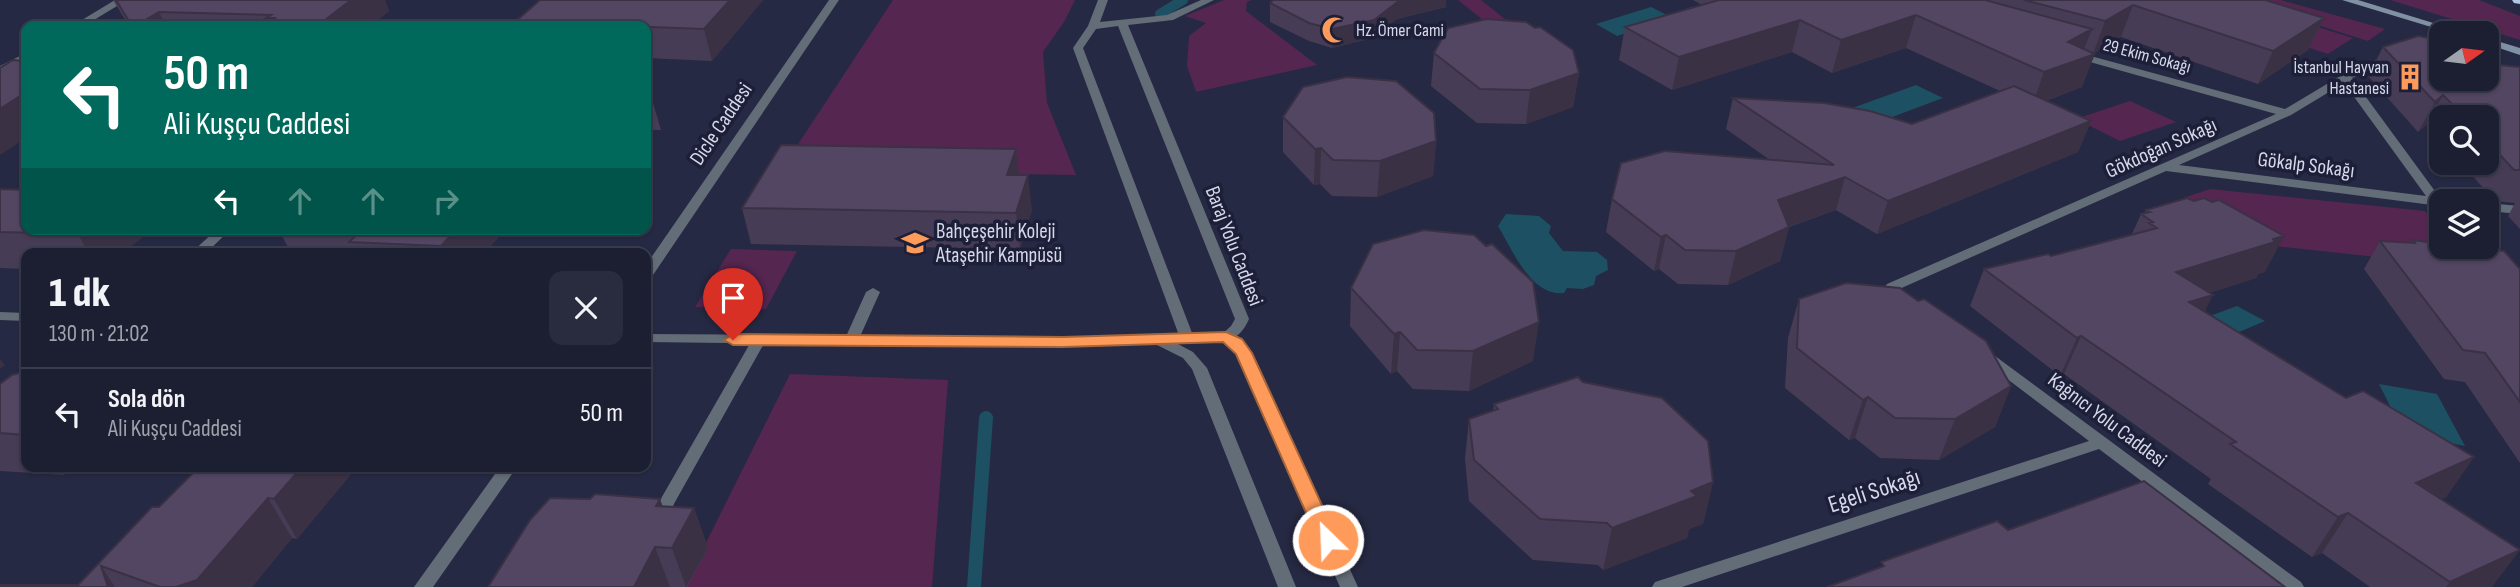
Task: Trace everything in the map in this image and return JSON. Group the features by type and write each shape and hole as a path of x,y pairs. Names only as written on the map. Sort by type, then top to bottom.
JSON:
{"main road":[{"path":"2347,0 2429,26"},
{"path":"2499,45 2520,52"}],"street":[{"path":"86,21 122,0"},
{"name":"Dicle Caddesi","path":"651,268 834,0"},
{"path":"1103,0 1093,26 1078,48 1187,338"},
{"path":"1093,26 1169,18 1209,0"},
{"name":"Baraj Yolu Caddesi","path":"1122,23 1242,319 1237,329 1226,337"},
{"name":"Gökdoğan Sokağı","path":"1898,291 2287,113 2346,77 2429,42"},
{"name":"29 Ekim Sokağı","path":"2062,51 2287,113"},
{"path":"0,71 21,59"},
{"path":"2346,77 2429,190"},
{"name":"Gökalp Sokağı","path":"2165,167 2429,203"},
{"path":"2499,207 2520,210"},
{"path":"204,248 218,235"},
{"path":"851,341 873,292"},
{"path":"0,316 21,317"},
{"path":"651,338 851,341 1158,340 1226,337 1236,343 1244,353 1349,587"},
{"path":"667,502 759,340"},
{"path":"1158,340 1188,355 1199,368 1287,587"},
{"name":"Kağnıcı Yolu Caddesi","path":"1970,345 2295,587"},
{"name":"Egeli Sokağı","path":"1661,587 2102,442"},
{"path":"423,587 505,472"}],"shaded area":[{"path":"893,0 1075,0 1064,22 1043,52 1047,103 1076,175 781,170"},
{"path":"1224,0 1251,0 1247,2 1246,11 1317,65 1196,92 1187,66 1189,36 1206,23 1185,16"},
{"path":"1458,0 1481,0 1515,27 1494,29"},
{"path":"2231,0 2353,38 2328,54 2199,12"},
{"path":"2237,0 2281,0 2385,29 2368,41"},
{"path":"2390,0 2479,0 2520,16 2520,40 2499,34 2499,21 2458,21"},
{"path":"2130,101 2176,122 2120,141 2076,119"},
{"path":"2210,189 2425,211 2429,216 2429,259 2459,259 2471,267 2264,245 2183,198"},
{"path":"731,249 797,251 766,309 695,307"},
{"path":"790,374 948,380 932,587 684,587"}],"water":[{"path":"1651,7 1673,18 1617,36 1596,24"},
{"path":"1916,85 1943,98 1871,125 1844,111"},
{"path":"1506,214 1539,216 1551,226 1549,233 1563,251 1597,252 1607,260 1608,270 1596,276 1594,285 1583,289 1567,288 1564,293 1552,292 1542,287 1524,270 1498,226"},
{"path":"2237,306 2265,321 2225,338 2196,321"},
{"path":"2379,384 2437,394 2465,446 2404,434"}],"building":[{"path":"116,0 351,0 324,21 272,21 275,18 266,18 271,15 159,12 144,21 129,21"},
{"path":"540,0 730,0 704,29 651,27 651,21 516,21"},
{"path":"1273,0 1403,0 1374,20 1332,29 1309,23 1270,3"},
{"path":"1719,0 1985,0 2092,29 2068,42 2095,54 2044,72 1916,15 1841,40 1800,20 1679,57 1625,27"},
{"path":"2024,0 2265,0 2324,18 2273,51 2133,5 2105,21"},
{"path":"1487,19 1526,22 1535,28 1540,27 1573,50 1579,73 1530,90 1480,89 1434,53 1448,28"},
{"path":"2418,36 2429,38 2429,91 2499,91 2499,65 2520,67 2520,170 2514,170 2499,154 2499,105 2453,105 2443,95 2435,102 2383,47"},
{"path":"13,60 21,61 21,95 0,109 0,68"},
{"path":"1347,77 1396,81 1434,113 1436,141 1380,161 1333,160 1321,148 1315,149 1283,117 1303,87"},
{"path":"2014,86 2091,121 1888,201 1845,177 1778,200 1789,227 1736,251 1685,250 1666,235 1661,237 1612,199 1621,163 1665,151 1834,165 1733,98 1824,103 1870,111 1912,124"},
{"path":"781,145 1016,149 1007,175 1028,175 1016,213 742,208"},
{"path":"0,189 21,190 21,233 0,232"},
{"path":"2187,198 2194,201 2204,198 2212,202 2219,200 2284,236 2273,239 2275,242 2176,272 2213,295 2189,302 2346,398 2363,391 2474,457 2416,483 2520,550 2450,582 2348,513 2338,517 2230,444 2236,442 2081,336 2077,338 1984,269 2048,254 2051,256 2157,228 2141,214 2150,212 2146,210"},
{"path":"1424,230 1474,235 1486,246 1492,244 1533,282 1539,322 1473,351 1417,350 1400,332 1394,334 1351,288 1373,244"},
{"path":"357,235 451,235 441,246 349,242"},
{"path":"2413,240 2429,242 2429,259 2499,259 2499,250 2504,251 2520,269 2520,402 2485,353 2463,350 2380,241 2415,243"},
{"path":"1846,283 1900,288 1918,301 1924,299 1986,341 2011,386 1955,419 1895,418 1868,397 1863,400 1797,348 1799,299"},
{"path":"21,372 21,435 0,433 0,384"},
{"path":"1578,377 1583,382 1662,398 1708,441 1713,482 1691,491 1697,496 1612,528 1607,523 1540,519 1474,460 1469,419 1498,409 1494,404"},
{"path":"194,472 298,472 274,499 268,498 197,580 176,587 160,587 101,566 108,587 0,587 78,585 152,507 159,507"},
{"path":"2144,481 2285,587 1827,587 1884,566 1881,562 1997,521 2008,530"},
{"path":"595,494 660,499 656,506 694,508 672,548 655,547 634,587 488,587 530,520 550,498 590,499"}],"waterway":[{"path":"1160,14 1183,0"},
{"path":"974,587 986,418"}],"place":[{"name":"Hz. Ömer Cami","path":"1335,30"},
{"name":"İstanbul Hayvan Hastanesi","path":"2410,77"},
{"name":"Bahçeşehir Koleji Ataşehir Kampüsü","path":"915,243"}],"route":[{"path":"733,340 1063,342 1226,337 1236,343 1244,353 1328,540"}]}
